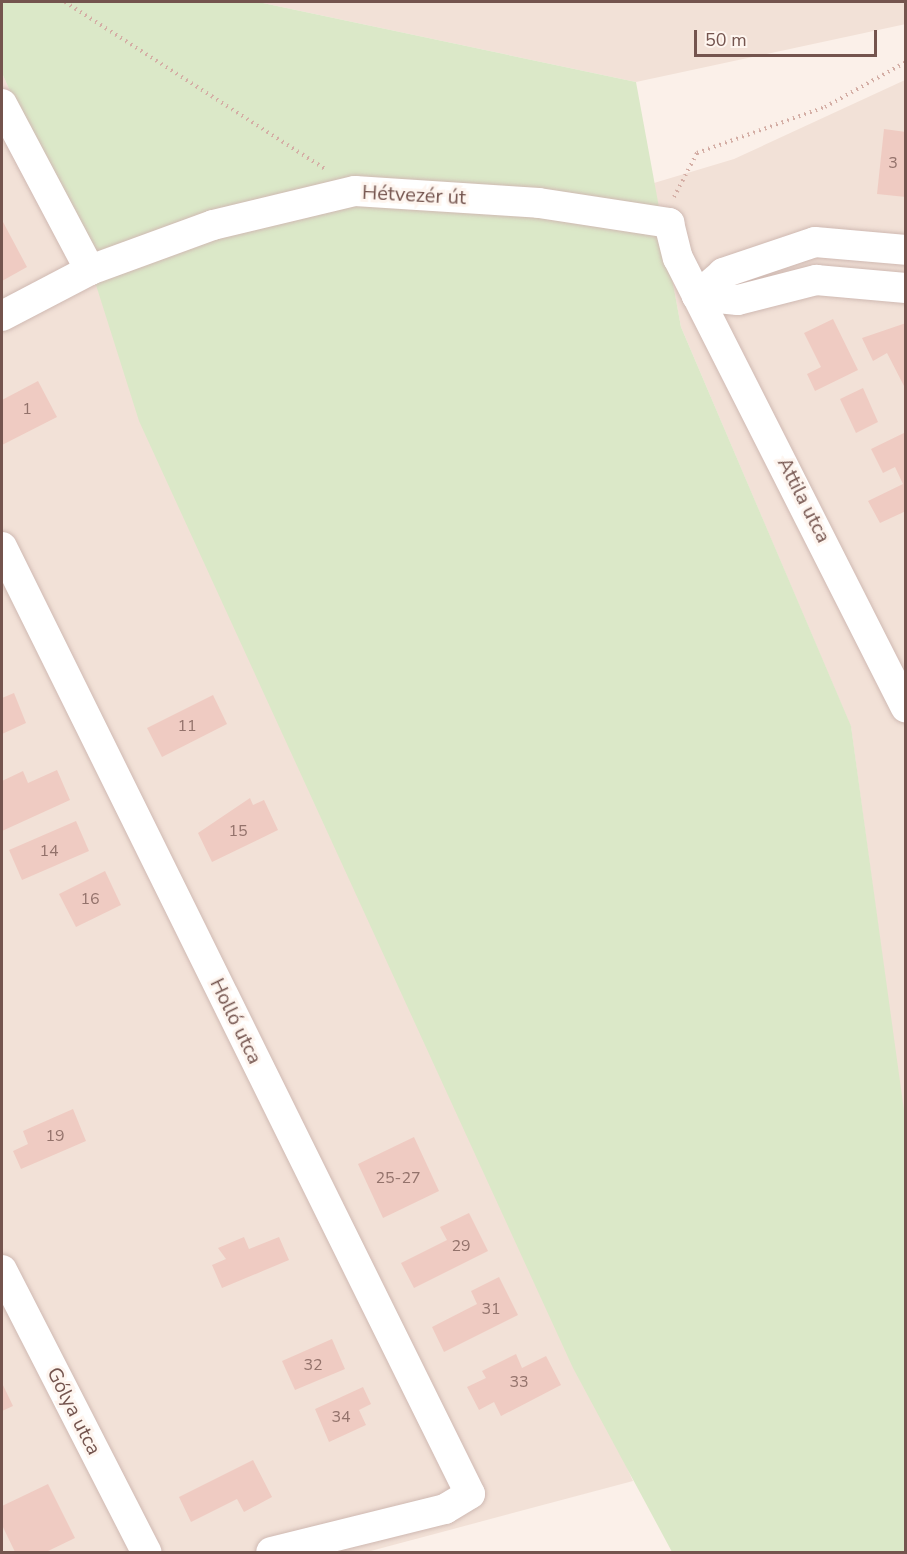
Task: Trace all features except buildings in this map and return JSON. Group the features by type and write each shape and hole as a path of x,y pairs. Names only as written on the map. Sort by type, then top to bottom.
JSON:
{"street":[{"path":"2,104 90,270"},
{"name":"Hétvezér út","path":"2,316 90,270 213,225 355,191 539,203 669,223"},
{"path":"669,223 697,296"},
{"path":"697,296 723,273 815,242 906,250"},
{"path":"697,296 738,300 816,280 906,288"},
{"name":"Attila utca","path":"697,296 906,708"},
{"name":"Holló utca","path":"2,547 470,1494 445,1509 271,1552"},
{"name":"Gólya utca","path":"2,1270 9,1301 146,1552"}],"path":[{"path":"65,2 288,140 355,191"},
{"path":"669,223 676,188 697,153 825,107 906,62"}],"shaded area":[{"path":"258,2 905,2 906,24 636,82"},
{"path":"2,73 633,1481 367,1552 2,1552"},
{"path":"905,80 905,1125 851,727 681,327 654,183 734,159"}],"green space":[{"path":"2,2 258,2 636,82 681,327 851,726 906,1125 905,1552 672,1552 573,1368 139,421 96,285 2,73"}]}
